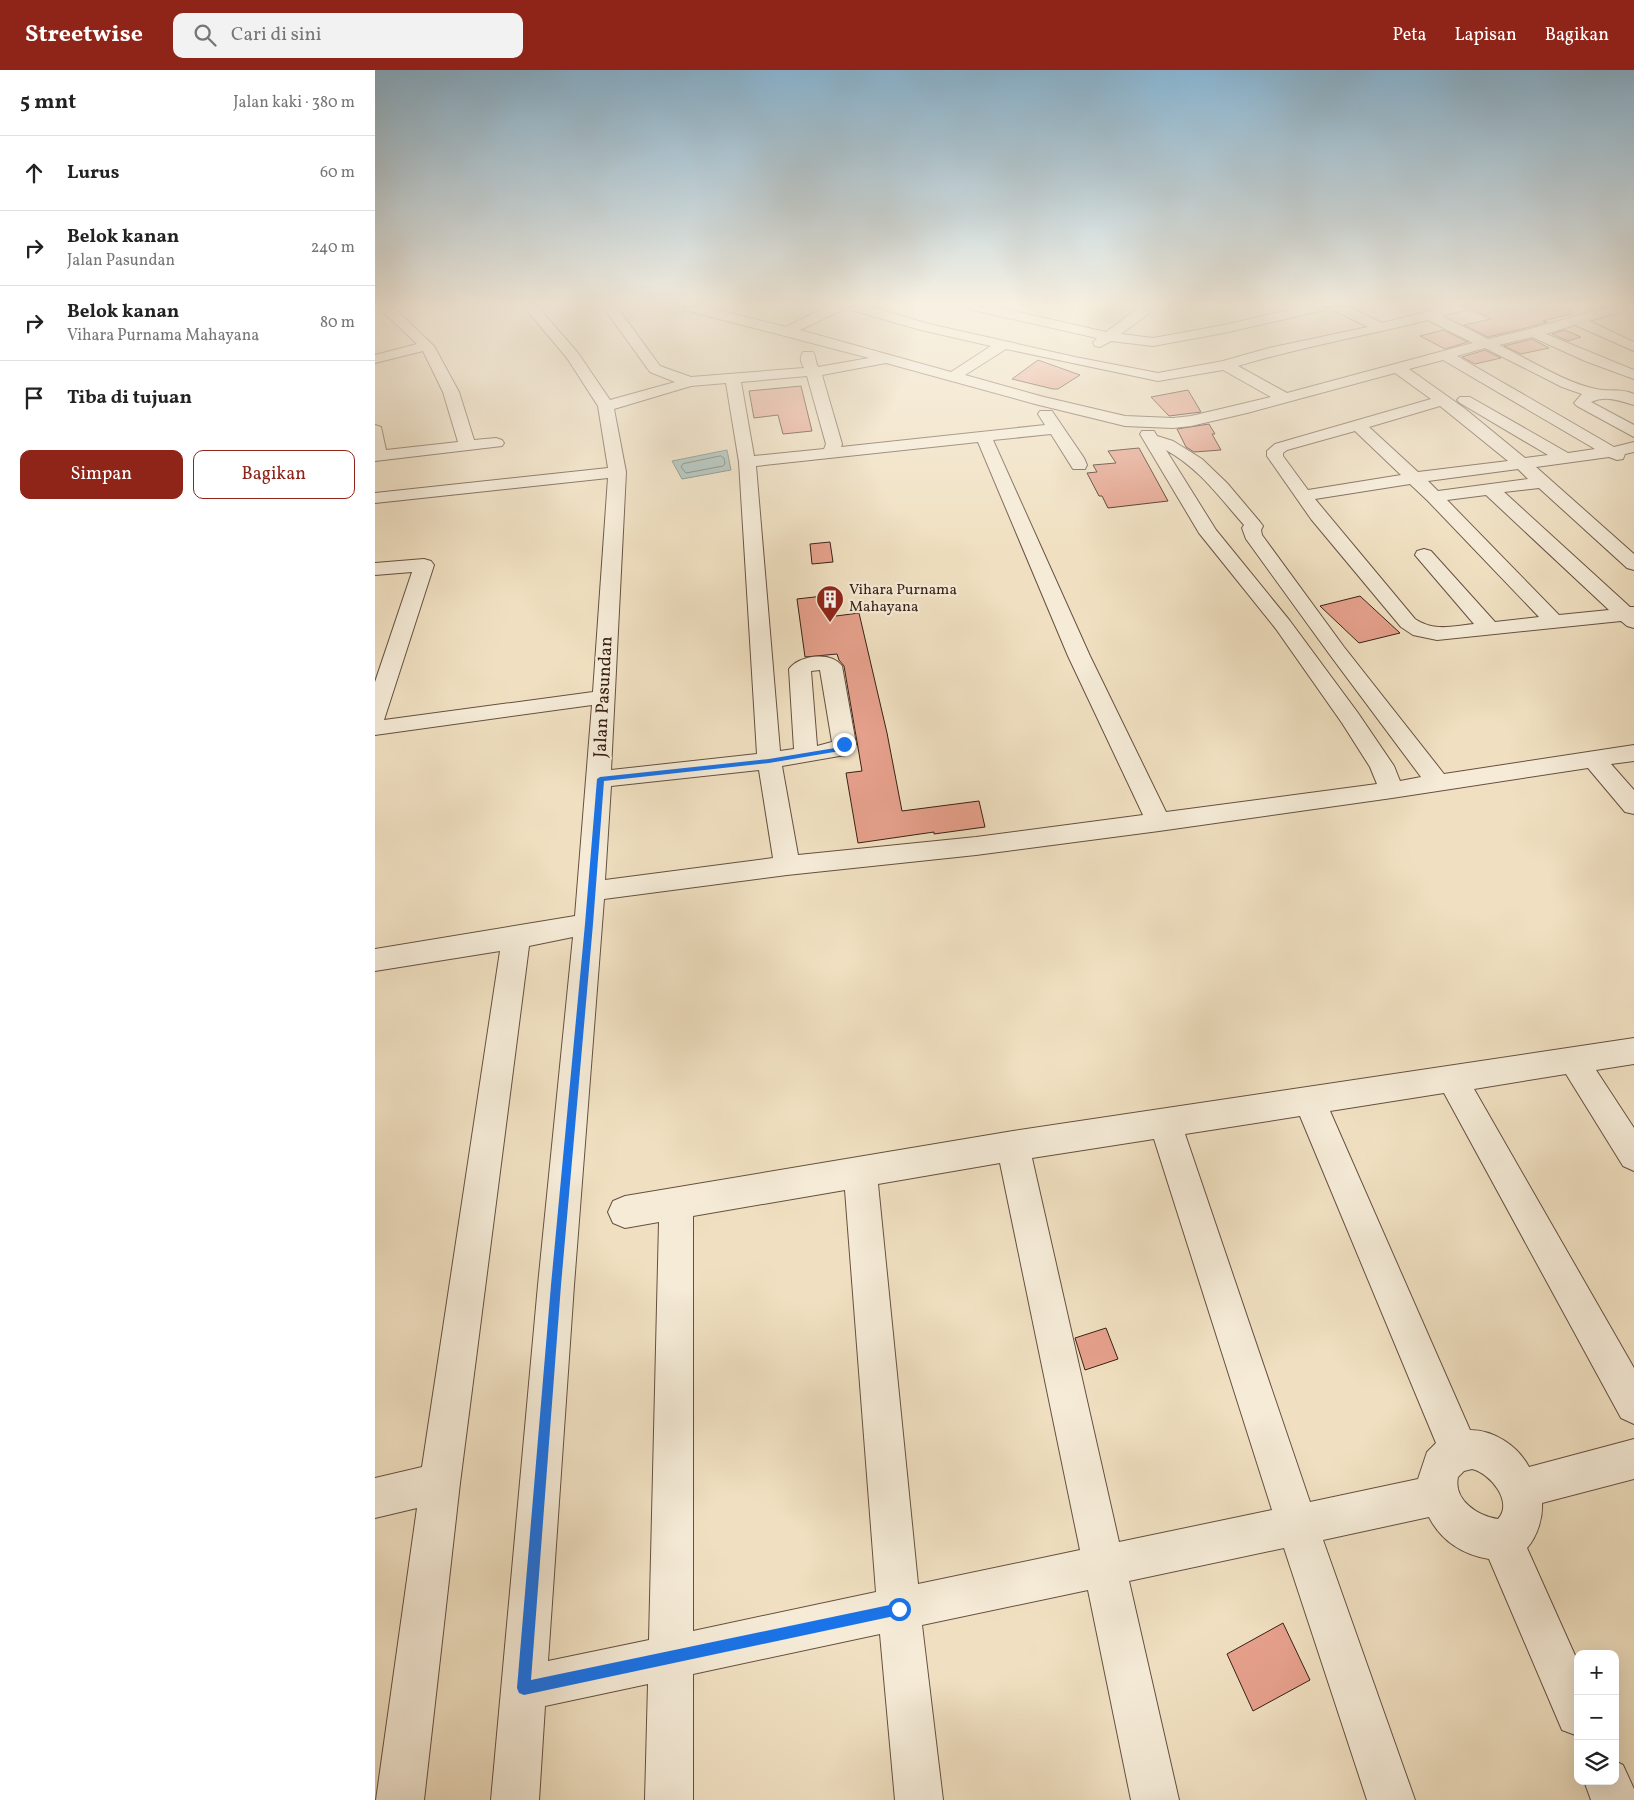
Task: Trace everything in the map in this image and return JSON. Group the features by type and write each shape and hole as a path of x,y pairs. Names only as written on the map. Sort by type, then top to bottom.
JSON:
{"street":[{"path":"449,388 467,446"},
{"name":"Jalan Pasundan","path":"515,1800 556,1285 592,891 600,779 617,472 606,406 594,388"},
{"path":"606,406 670,388"},
{"path":"735,388 747,462 769,761 787,866"},
{"path":"817,388 833,444 831,451"},
{"path":"995,388 1040,401 1140,423 1191,421 1322,388"},
{"path":"1266,388 1285,398"},
{"path":"1426,388 1521,464 1634,564"},
{"path":"1500,388 1634,465"},
{"path":"1581,388 1595,394 1621,394 1634,400"},
{"path":"1595,394 1581,401 1583,404 1634,432"},
{"path":"1443,400 1281,447 1275,451 1275,456 1317,515 1413,627 1437,634 1555,622 1631,617"},
{"path":"1465,400 1565,458"},
{"path":"1040,401 1055,429 1069,446 1079,465"},
{"path":"1140,423 1208,533 1283,625 1350,718 1382,766 1392,790"},
{"path":"1358,425 1434,497 1555,622"},
{"path":"747,462 823,455 831,451 1055,429"},
{"path":"375,430 377,456 496,443"},
{"path":"983,436 1079,656 1159,822"},
{"path":"1151,440 1165,443 1180,451 1205,470 1254,526 1251,528 1253,535 1337,651 1437,782"},
{"path":"1303,496 1414,478 1612,452 1634,447"},
{"path":"375,498 617,472"},
{"path":"1434,497 1542,482"},
{"path":"1181,488 1217,484"},
{"path":"1490,489 1631,617"},
{"path":"1424,555 1490,629"},
{"path":"375,569 424,564 375,716"},
{"path":"375,728 604,697"},
{"path":"592,891 787,866 976,846 1159,822 1392,790 1634,753"},
{"path":"600,779 769,761 806,755"},
{"path":"1593,759 1634,806"},
{"path":"375,960 516,938 589,924"},
{"path":"400,1800 440,1483 516,938"},
{"path":"625,1212 1013,1146 1634,1051"},
{"path":"1573,1060 1634,1156"},
{"path":"1453,1079 1634,1405"},
{"path":"1310,1101 1459,1450"},
{"path":"1165,1123 1297,1525 1391,1800"},
{"path":"1013,1146 1155,1800"},
{"path":"860,1172 899,1609 919,1800"},
{"path":"669,1800 675,1205"},
{"path":"1472,1449 1486,1452 1500,1460 1511,1473 1520,1489 1524,1506 1521,1521 1514,1533 1501,1540 1483,1540 1457,1525 1446,1511 1439,1495 1437,1479 1440,1465 1459,1450 1472,1449"},
{"path":"1520,1489 1634,1459"},
{"path":"375,1498 440,1483"},
{"path":"524,1688 1439,1495"},
{"path":"1501,1540 1574,1705"},
{"path":"1609,1785 1615,1800"}],"water":[{"path":"727,450 731,470 682,479 672,461"}],"building":[{"path":"801,388 812,431 783,434 778,415 754,418 749,391"},
{"path":"1188,390 1201,412 1169,416 1151,397"},
{"path":"1209,424 1221,450 1194,452 1186,447 1177,429"},
{"path":"1139,448 1168,501 1108,508 1102,496 1099,496 1087,473 1097,472 1093,465 1116,463 1108,451"},
{"path":"830,542 833,562 812,564 810,544"},
{"path":"832,595 836,616 859,613 887,733 902,811 979,801 985,827 858,843 846,773 862,771 844,666 837,654 805,657 797,599"},
{"path":"1360,596 1400,633 1359,643 1320,606"},
{"path":"1106,1328 1118,1359 1085,1370 1075,1338"},
{"path":"1283,1623 1310,1680 1253,1711 1227,1654"}],"place":[{"name":"Vihara Purnama Mahayana","path":"830,623"}],"route":[{"path":"844,744 837,750 769,761 600,779 589,924 556,1285 524,1688 899,1609"}]}
